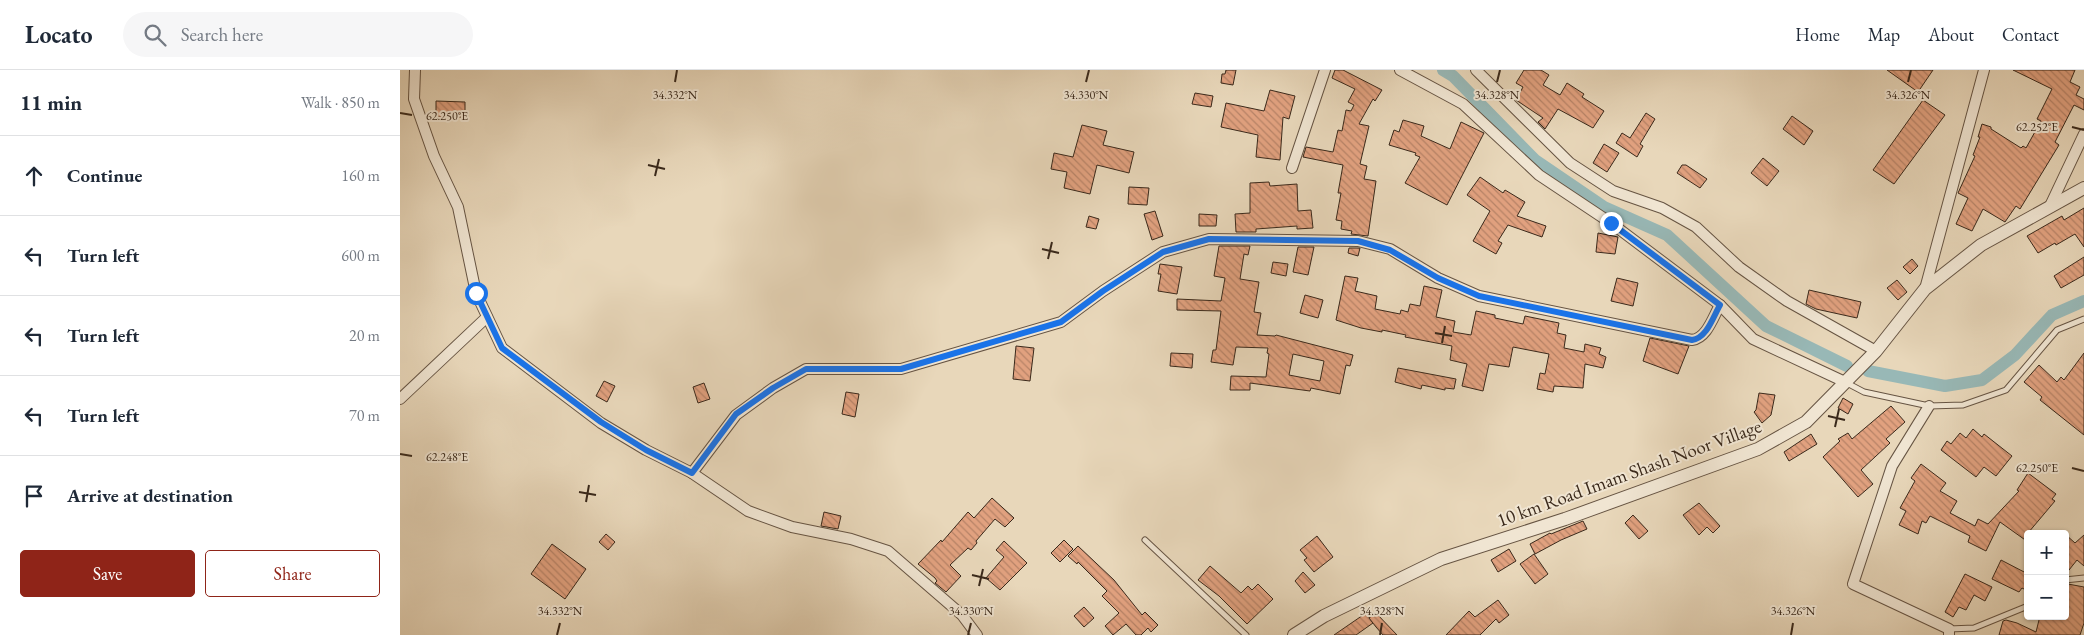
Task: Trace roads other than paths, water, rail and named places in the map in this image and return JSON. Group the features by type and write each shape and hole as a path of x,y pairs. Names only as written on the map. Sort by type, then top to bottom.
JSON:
{"street":[{"path":"415,70 414,99 434,156 458,207 476,293 502,348 601,422 646,450 692,473 748,512 792,527 851,539 888,551 962,614 977,635"},
{"path":"1292,168 1325,70"},
{"path":"1400,70 1463,104 1539,175 1611,223 1720,305 1753,339 1845,382"},
{"path":"1476,70 1570,163 1613,191 1662,208 1696,227 1739,267 1787,301 1876,351"},
{"path":"1925,288 1984,70"},
{"path":"2050,206 2084,134"},
{"name":"10 km Road Imam Shash Noor Village","path":"1294,635 1324,616 1442,559 1565,519 1673,478 1758,449 1806,422 1876,351 1925,288 1981,245 2084,188"},
{"path":"692,473 736,414 773,388 806,369 901,369 1061,322 1103,291 1163,252 1209,239 1358,241 1390,250 1438,278 1479,296 1692,340 1698,339 1703,335 1720,305"},
{"path":"400,399 488,317"},
{"path":"1929,406 1892,466 1853,584 1949,632"}],"lane":[{"path":"1845,382 1864,392 1929,406 1963,405 2006,390 2057,330 2084,319"},
{"path":"1145,540 1246,635"},
{"path":"2069,580 2084,578"},
{"path":"1949,632 1974,628 2024,608"}],"waterway":[{"path":"1443,70 1453,76 1535,160 1604,207 1667,235 1766,326 1847,366"},
{"path":"1868,371 1945,386 1982,380 2015,355 2052,315 2084,301"}]}
